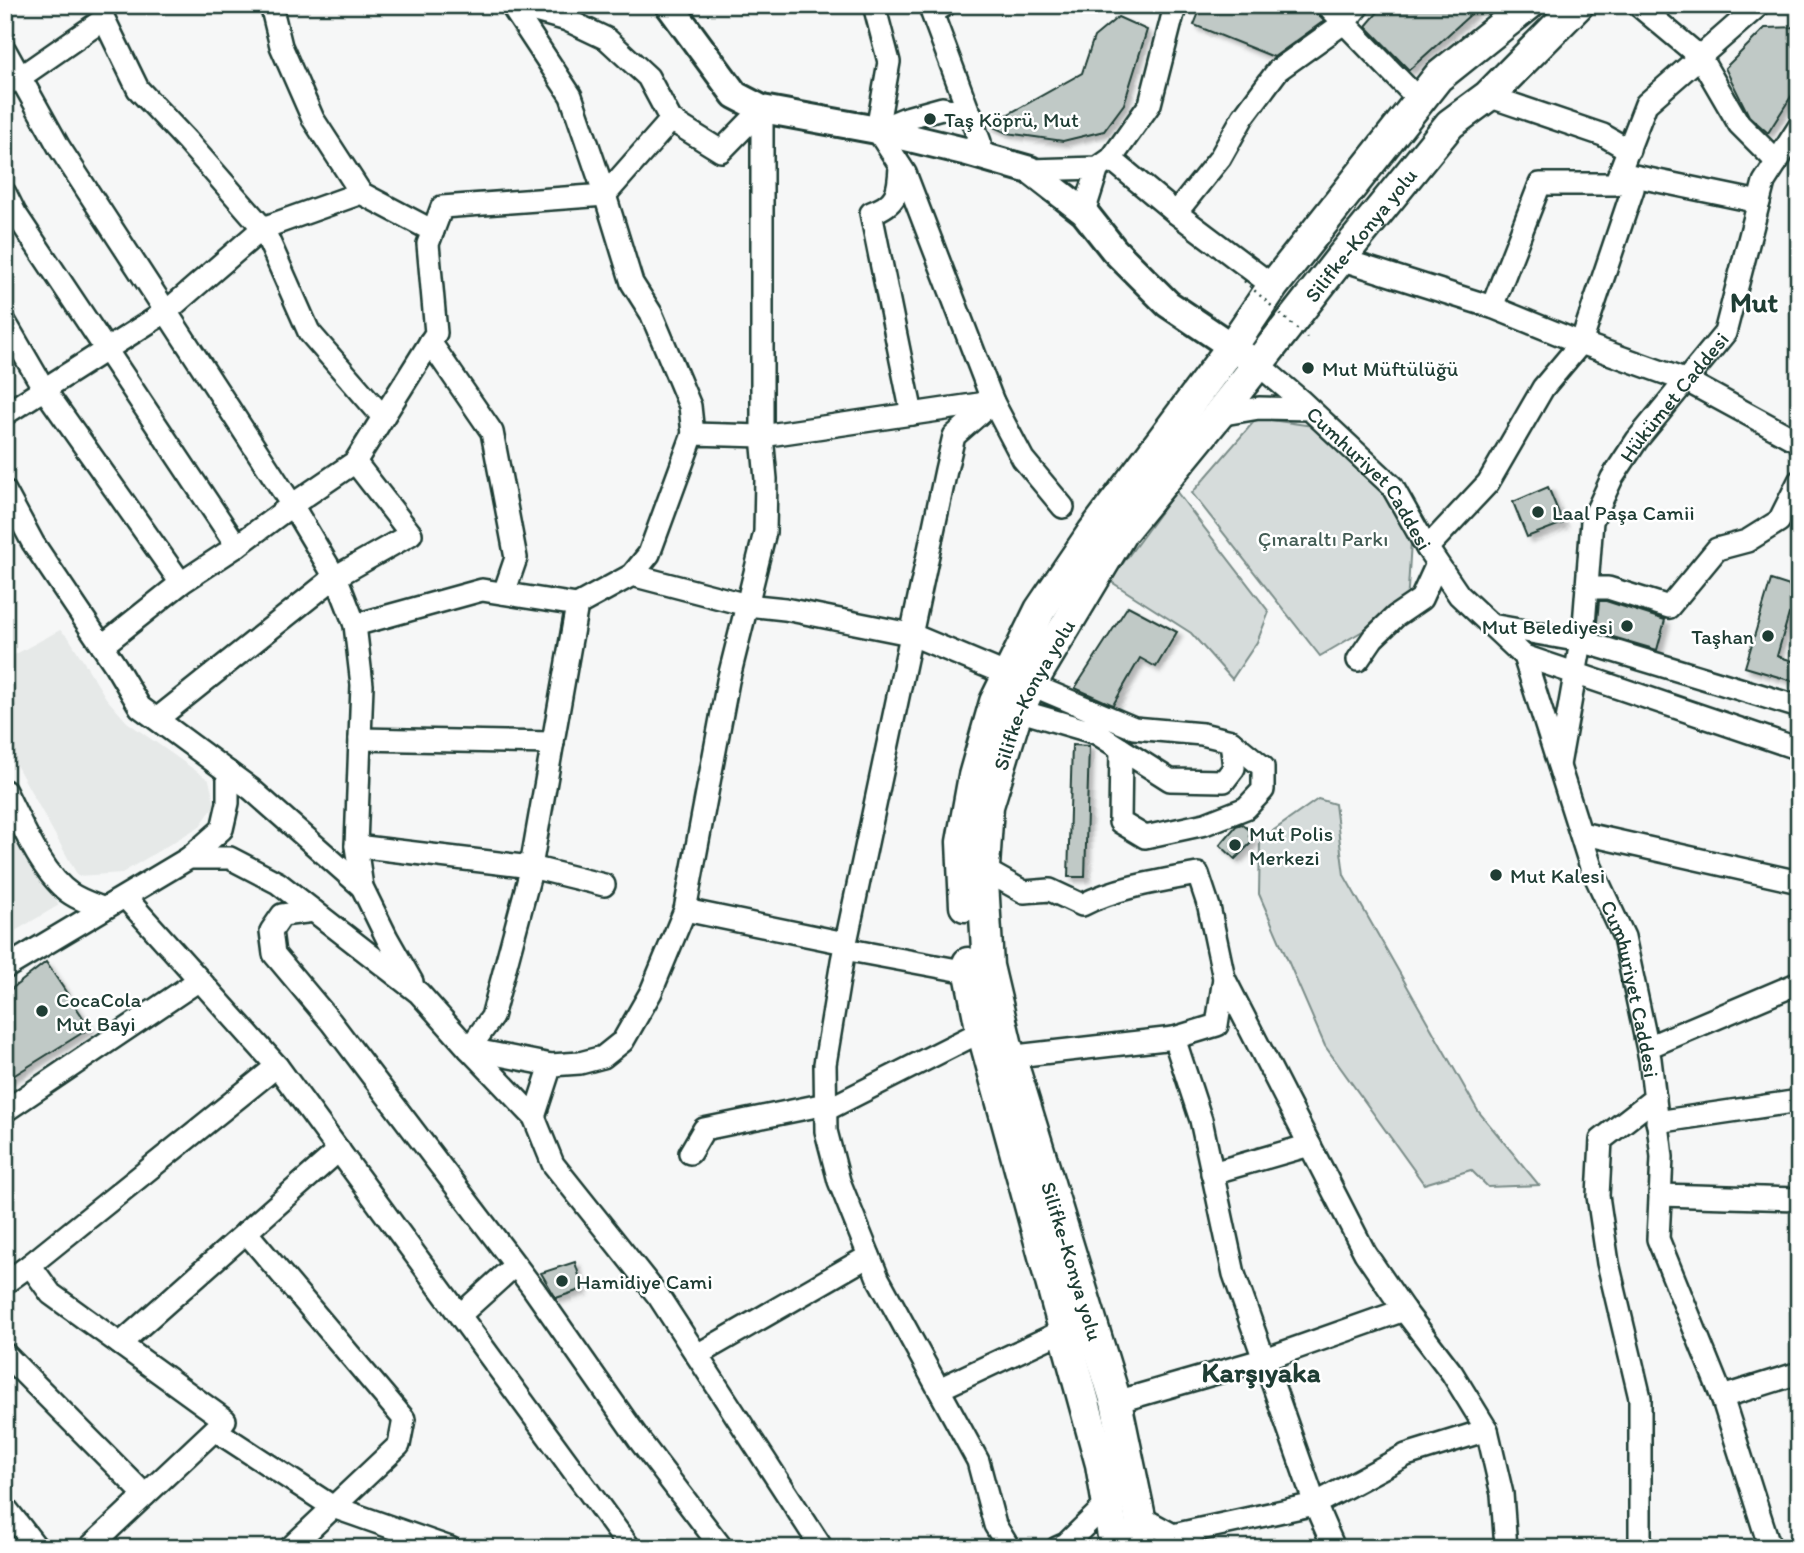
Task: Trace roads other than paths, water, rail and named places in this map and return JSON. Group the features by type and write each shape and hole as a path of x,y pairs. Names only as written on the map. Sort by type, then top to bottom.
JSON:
{"highway":[{"name":"Silifke-Konya yolu","path":"1142,1548 1140,1517 1116,1402 968,972 962,842 974,776 1019,679 1040,610 1093,532 1231,348 1259,284 1438,77 1528,5"},
{"name":"Silifke-Konya yolu","path":"1019,679 1122,532 1450,124 1488,96 1578,5"},
{"name":"Silifke-Konya yolu","path":"1007,707 1014,721 988,806 984,869 994,1049 1101,1464 1115,1548"}],"main road":[{"path":"669,5 735,94 762,109 877,130 905,127 964,151 1030,170 1084,212 1114,250 1168,304 1258,364"},
{"path":"964,151 1066,214 1114,250"}],"street":[{"path":"271,5 281,46 313,119 361,193 433,231"},
{"path":"512,5 567,20 607,39 648,77 671,120 721,151 762,109"},
{"path":"355,625 482,590 577,605 632,575 649,554 693,434 690,406 651,313 632,283 571,96 512,5"},
{"path":"874,5 890,62 877,130 900,166 920,210 993,402 1023,459 1063,507"},
{"path":"1327,5 1419,100"},
{"path":"1176,213 1220,159 1243,117 1278,71 1345,22 1359,5"},
{"path":"1638,5 1700,57 1739,124 1791,146"},
{"path":"1492,307 1540,184 1615,184 1646,104 1759,5"},
{"path":"934,8 980,142 964,151"},
{"path":"1084,212 1104,163 1150,104 1169,8"},
{"path":"12,82 102,12 138,89 263,229 309,332 383,417"},
{"path":"5,50 12,82 59,147 167,312 292,505 335,577 355,625 362,685 356,846 362,887 387,938 419,993"},
{"path":"1488,96 1603,135 1629,150"},
{"path":"905,127 942,108 971,114"},
{"path":"469,1049 551,1065 580,1063 603,1057 623,1041 651,992 685,910 728,681 765,532 766,479 762,436 762,109"},
{"path":"102,646 181,583 237,547 355,461 436,333 428,244 442,207 605,195 671,120"},
{"name":"Hükümet Caddesi","path":"1559,767 1577,674 1592,522 1612,478 1637,440 1725,333 1764,183 1791,146"},
{"path":"1030,170 1104,163 1176,213 1259,284"},
{"path":"900,166 900,190 886,208 871,213 912,414"},
{"path":"1620,173 1759,202"},
{"path":"1358,660 1373,638 1396,616 1421,599 1432,556 1488,483 1544,388 1581,343 1633,189 1620,173"},
{"path":"5,193 15,213 237,547"},
{"path":"5,414 167,312 263,229 361,193"},
{"path":"1340,259 1492,307 1687,381 1799,442"},
{"path":"5,322 44,389 181,583"},
{"path":"430,342 492,432 516,558 504,593"},
{"name":"Cumhuriyet Caddesi","path":"1258,364 1392,486 1432,556 1459,595 1524,656 1591,867 1624,937 1648,1047 1662,1157 1658,1239 1723,1397 1770,1548"},
{"path":"693,434 762,436 993,402"},
{"path":"993,402 954,436 845,946 825,1064 826,1131 839,1181 878,1278 978,1461 995,1525 1009,1548"},
{"path":"1218,415 1259,408 1309,409"},
{"path":"157,719 335,577 411,534 355,461"},
{"path":"1587,588 1608,588 1669,607 1717,549 1747,541 1779,521 1799,481"},
{"path":"5,491 33,543 140,707 251,789 362,887"},
{"path":"632,575 747,605 785,609 910,634 1134,728 1202,734 1231,741 1263,767 1263,790 1246,808 1205,824 1145,838 1120,822 1121,748"},
{"path":"469,1049 492,1017 531,867 577,605"},
{"path":"1491,625 1581,641 1799,706"},
{"path":"1524,656 1799,750"},
{"path":"1007,707 1096,733 1170,780 1224,781 1234,768 1231,741"},
{"path":"360,739 553,743"},
{"path":"5,968 189,858 222,829 228,803 228,772"},
{"path":"5,791 33,845 53,876 71,894 102,908"},
{"path":"1581,833 1799,882"},
{"path":"356,846 531,867 604,885"},
{"path":"189,858 230,858 278,883 419,993 534,1117 554,1164 659,1297 822,1548"},
{"path":"984,869 1024,892 1051,890 1082,905 1099,897 1148,883 1198,874 1209,907 1224,978 1365,1253 1452,1373 1487,1430 1502,1494 1506,1548"},
{"path":"125,897 277,1066 630,1548"},
{"path":"685,910 968,972"},
{"path":"314,911 282,915 271,931 274,954 331,1023 515,1265 640,1441 722,1548"},
{"path":"690,1153 704,1129 826,1107 994,1049 1174,1038 1217,1025 1224,978"},
{"path":"5,1111 199,980"},
{"path":"1648,1047 1799,983"},
{"path":"1174,1038 1201,1120 1234,1274 1315,1504 1334,1548"},
{"path":"534,1117 551,1065"},
{"path":"5,1283 277,1066"},
{"path":"1640,1548 1640,1398 1608,1263 1598,1196 1601,1140 1655,1098"},
{"path":"1657,1122 1799,1101"},
{"path":"1212,1173 1310,1144"},
{"path":"120,1344 339,1150"},
{"path":"1660,1195 1799,1199"},
{"path":"246,1232 404,1419 399,1445 290,1548"},
{"path":"697,1355 869,1256"},
{"path":"30,1265 51,1294 225,1420 89,1548"},
{"path":"460,1315 515,1265"},
{"path":"1116,1402 1265,1359 1404,1310"},
{"path":"939,1389 1065,1330"},
{"path":"5,1354 145,1495"},
{"path":"1723,1397 1799,1373"},
{"path":"215,1430 333,1507 450,1548"},
{"path":"1140,1517 1173,1535 1315,1504 1406,1455 1487,1430"},
{"path":"1057,1548 1066,1544 1109,1502"},
{"path":"5,1507 37,1548"}],"place":[{"name":"Taş Köprü, Mut","path":"930,119"},
{"name":"Mut Müftülüğü","path":"1308,368"},
{"name":"Laal Paşa Camii","path":"1538,512"},
{"name":"Mut Belediyesi","path":"1627,626"},
{"name":"Taşhan","path":"1768,636"},
{"name":"Mut Polis Merkezi","path":"1235,845"},
{"name":"Mut Kalesi","path":"1496,875"},
{"name":"CocaCola Mut Bayi","path":"42,1011"},
{"name":"Hamidiye Cami","path":"562,1281"}],"district":[{"name":"Mut","path":"1754,302"},
{"name":"Karşıyaka","path":"1261,1372"}],"park label":[{"name":"Çınaraltı Parkı","path":"1323,538"}]}
